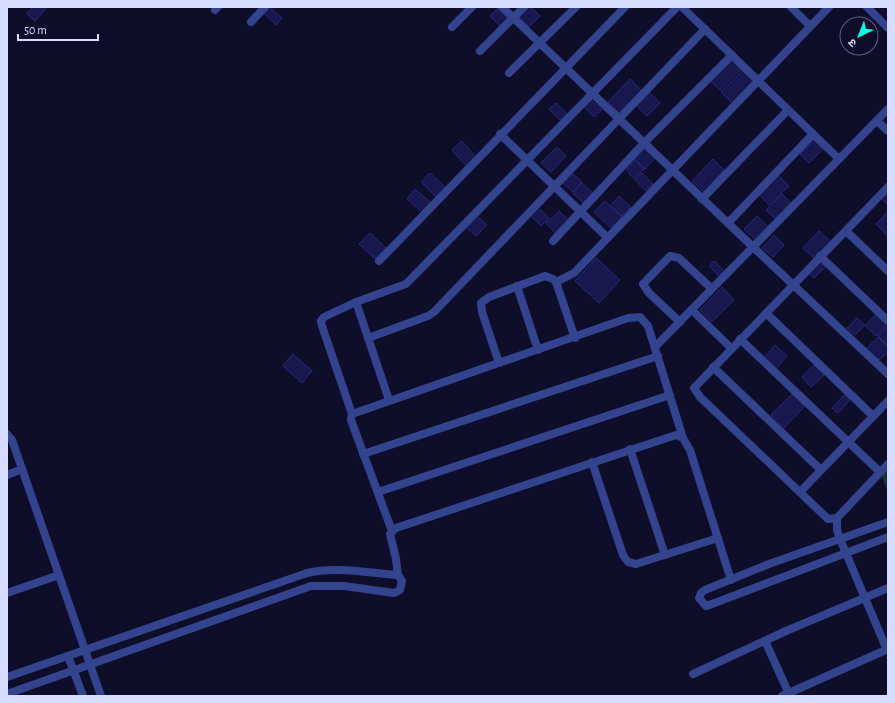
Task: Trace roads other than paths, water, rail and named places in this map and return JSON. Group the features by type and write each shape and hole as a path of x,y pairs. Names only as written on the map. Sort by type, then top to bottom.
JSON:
{"street":[{"path":"251,22 265,7"},
{"path":"452,27 472,7"},
{"path":"502,7 753,248 888,374"},
{"path":"480,51 524,7"},
{"path":"509,73 576,7"},
{"path":"379,261 500,134 625,7"},
{"path":"7,694 311,586 344,586 390,593 397,592 402,581 398,575 391,538 392,530 351,420 352,414 321,321 328,314 406,284 677,7"},
{"path":"682,7 839,160"},
{"path":"791,7 810,26"},
{"path":"556,282 574,273 829,7"},
{"path":"867,7 888,28"},
{"path":"368,338 428,316 434,312 705,29"},
{"path":"553,241 644,143 732,55"},
{"path":"655,347 888,109"},
{"path":"702,199 788,110"},
{"path":"877,121 888,131"},
{"path":"500,134 608,238"},
{"path":"728,224 813,134"},
{"path":"888,187 712,367 694,388 696,392 828,519 836,518 888,464"},
{"path":"846,231 888,271"},
{"path":"680,322 649,293 643,284 666,260 670,256 680,258 712,289"},
{"path":"820,256 888,321"},
{"path":"499,363 482,312 481,303 488,297 545,276 550,276 556,282 575,338"},
{"path":"517,286 538,350"},
{"path":"356,302 389,400"},
{"path":"692,310 731,348"},
{"path":"766,312 873,416"},
{"path":"352,414 389,400 575,338 628,318 640,317 648,326 683,438 690,450 731,580"},
{"path":"740,339 880,472"},
{"path":"363,454 658,356"},
{"path":"712,367 821,470"},
{"path":"378,492 670,395"},
{"path":"800,492 888,401"},
{"path":"7,434 12,440 101,696"},
{"path":"392,530 671,436 683,438"},
{"path":"630,449 665,555"},
{"path":"592,462 625,559 631,564 636,564 718,538"},
{"path":"7,475 22,469"},
{"path":"765,641 787,695 887,650 845,554 840,539 836,518"},
{"path":"888,522 769,564 701,593 699,598 706,606 888,537"},
{"path":"7,677 307,573 327,571 398,575"},
{"path":"7,593 58,575"},
{"path":"693,674 888,588"},
{"path":"68,656 83,696"}]}
